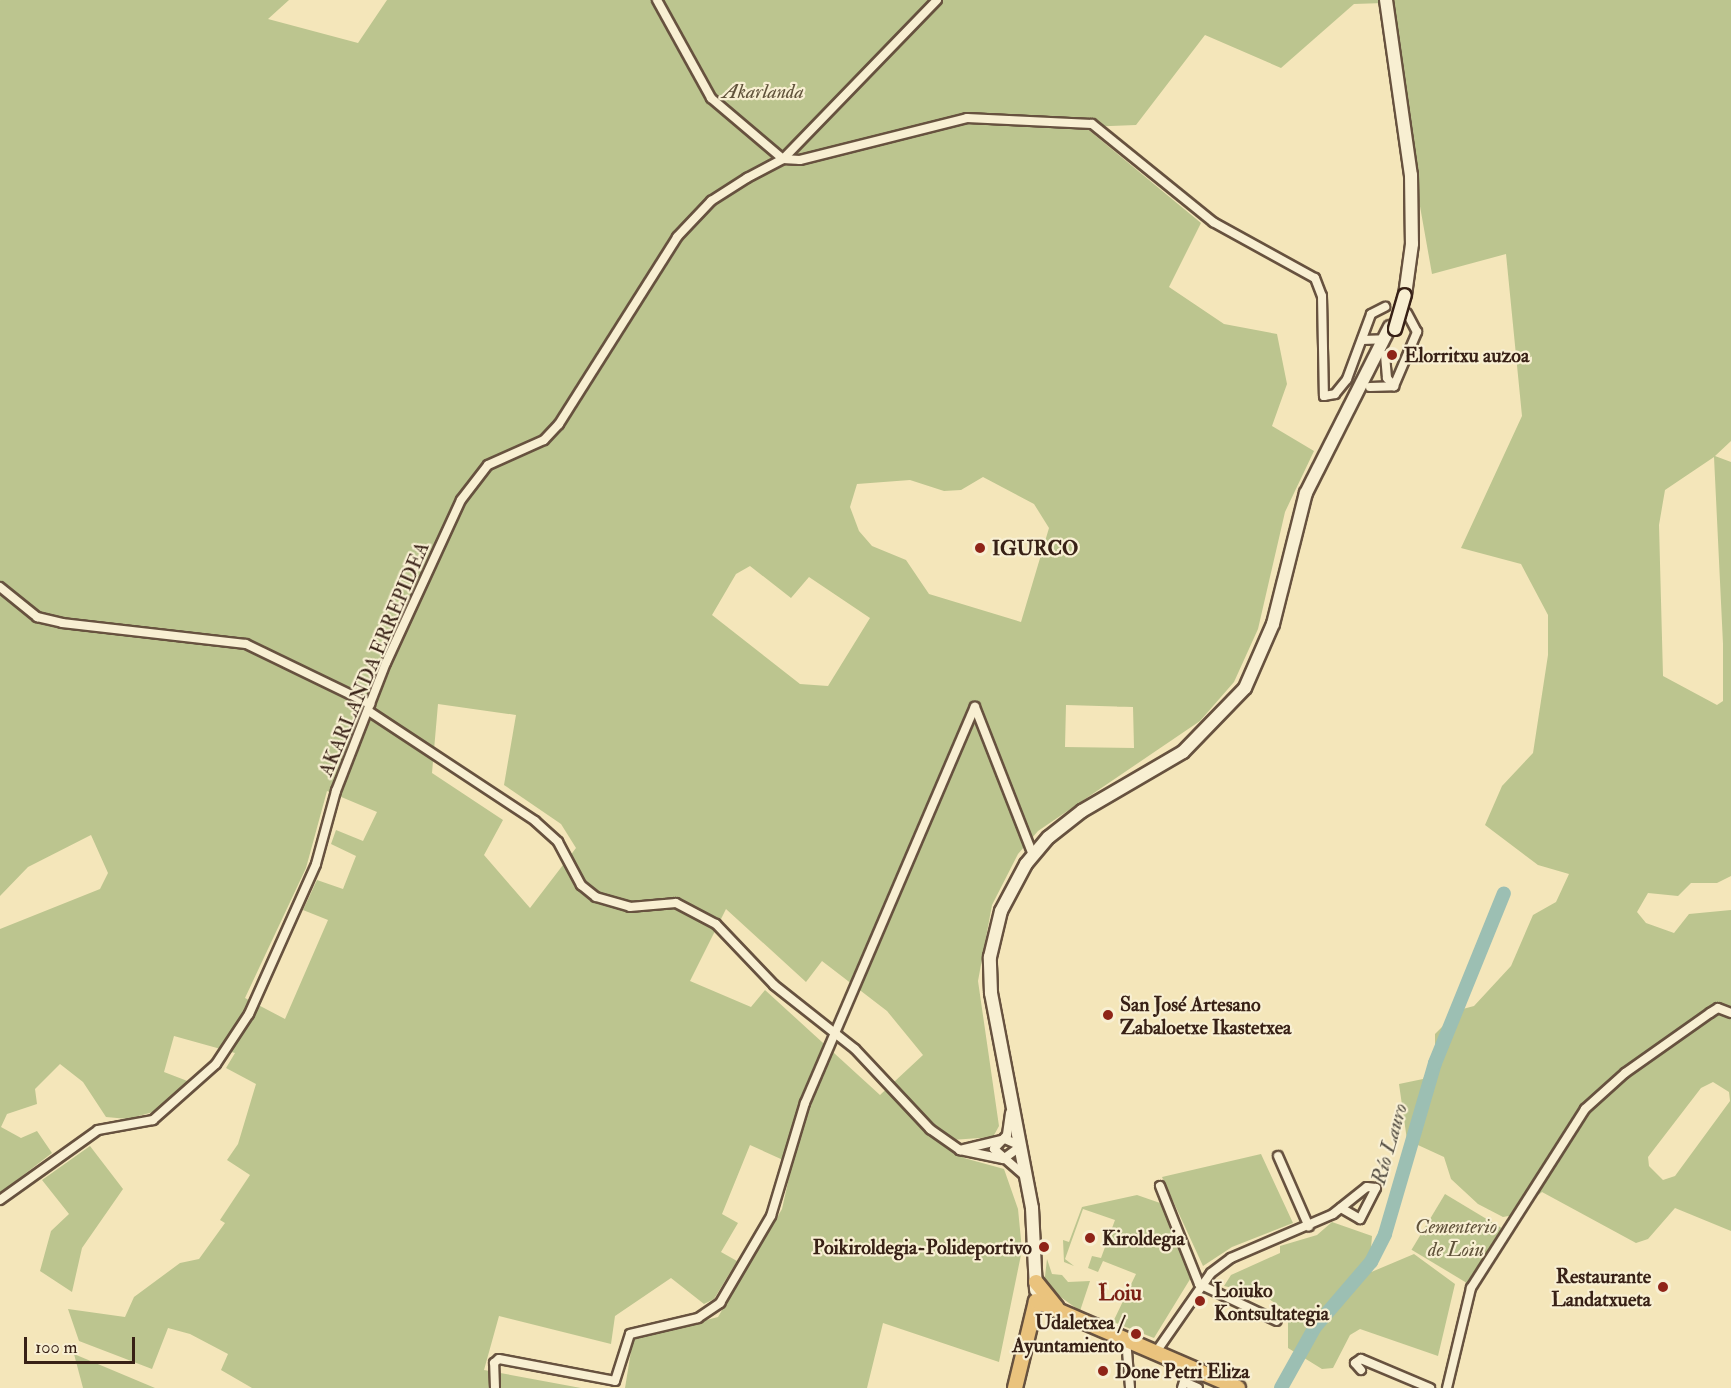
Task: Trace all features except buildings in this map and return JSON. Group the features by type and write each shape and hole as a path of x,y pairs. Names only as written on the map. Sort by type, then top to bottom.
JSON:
{"main road":[{"path":"1379,0 1406,179 1407,240 1402,294"},
{"path":"992,961 1017,891 1049,845 1086,815 1196,750 1255,684 1279,622 1311,496 1370,387 1402,294 1412,244 1411,175 1386,0"},
{"path":"1015,1388 1029,1342 1036,1301 1036,1282 1028,1184 995,1021 992,961 1001,911 1034,855 1082,811 1183,752 1236,700 1268,640 1309,485 1382,356"},
{"path":"1036,1282 1059,1311"},
{"path":"1036,1301 1238,1388"},
{"path":"1029,1342 1059,1311"}],"street":[{"path":"657,0 711,98 783,159 800,160 967,118 1092,124 1213,222 1315,278 1322,296 1324,396 1335,394 1347,379 1365,341 1371,314 1385,307"},
{"name":"AKARLANDA ERREPIDEA","path":"0,1200 98,1130 133,1126 159,1116 216,1064 249,1014 315,864 336,791 370,708 470,485 488,465 544,440 559,424 639,293 711,201 783,159 937,0"},
{"path":"1395,386 1417,332 1407,313"},
{"path":"1365,341 1390,331"},
{"path":"1365,341 1382,356 1387,378 1395,386"},
{"path":"1370,387 1395,386"},
{"path":"0,587 37,617 62,623 246,644 370,708 535,821 558,842 581,885 596,897 630,907 676,903 696,910 835,1034 930,1129 960,1150 1003,1159 1019,1168 1028,1184"},
{"path":"495,1388 494,1363 499,1359 615,1381 630,1334 715,1310 771,1216 805,1104 975,707 1034,855"},
{"path":"1447,1388 1470,1288 1585,1109 1624,1073 1718,1008 1731,1013"},
{"path":"1003,1159 994,1149 1008,1128 1011,1092"},
{"path":"960,1150 999,1140 1021,1146"},
{"path":"1003,1159 1021,1146"},
{"path":"1278,1156 1309,1227"},
{"path":"1160,1186 1199,1284 1277,1321"},
{"path":"1156,1352 1199,1284 1231,1257 1309,1227 1341,1209"},
{"path":"1126,1339 1130,1388"},
{"path":"1361,1370 1355,1363 1361,1359 1430,1388"},
{"path":"1182,1388 1184,1382 1198,1388"}],"green space":[{"name":"Akarlanda","path":"0,0 289,0 268,19 358,43 387,0 1731,0 1731,441 1715,456 1731,462 1731,876 1717,883 1691,883 1678,896 1648,893 1637,912 1646,923 1674,933 1689,914 1731,910 1731,1231 1675,1208 1648,1239 1636,1243 1542,1192 1514,1215 1503,1217 1478,1204 1451,1179 1444,1157 1407,1140 1399,1084 1423,1079 1435,1055 1435,1034 1459,1010 1474,1006 1511,966 1533,915 1556,902 1569,874 1538,865 1485,825 1502,786 1533,753 1548,655 1548,615 1521,564 1461,548 1522,416 1506,254 1432,274 1384,3 1354,4 1281,68 1205,35 1136,125 1085,127 1201,223 1169,287 1224,324 1277,334 1287,384 1272,426 1314,451 1285,512 1258,629 1234,682 1200,721 1038,831 1018,854 992,905 978,981 999,1126 993,1137 952,1140 964,1158 1004,1169 1018,1209 1022,1250 999,1362 883,1323 867,1388 625,1388 633,1339 718,1317 782,1209 792,1164 750,1145 722,1214 738,1223 721,1252 737,1261 714,1299 704,1304 671,1278 615,1316 611,1344 499,1316 484,1370 581,1388 252,1388 221,1370 228,1354 190,1334 168,1328 152,1369 79,1341 68,1309 125,1317 134,1297 180,1263 199,1259 225,1223 220,1220 250,1175 227,1160 238,1144 256,1084 226,1068 235,1053 174,1036 164,1072 190,1082 153,1112 128,1119 106,1117 83,1082 60,1064 35,1089 37,1104 7,1114 1,1127 21,1138 37,1131 52,1153 0,1193 0,929 100,889 108,873 91,835 28,867 0,896","holes":["1714,457 1723,644 1723,701 1717,705 1663,676 1659,525 1665,490","983,477 1034,504 1049,528 1021,622 929,594 906,560 872,546 859,531 850,507 857,484 910,480 944,491 961,490","750,566 791,598 809,577 870,618 828,686 800,684 712,615 736,574","438,704 516,715 504,785 561,824 576,848 530,908 484,855 503,820 432,773","1066,705 1133,707 1134,748 1065,747","327,791 377,812 363,841 336,830 331,844 356,856 343,889 317,880 303,910 328,920 285,1019 245,998 306,868","726,909 806,982 822,961 887,1011 923,1055 880,1095 765,990 751,1007 690,981","1713,1082 1729,1092 1730,1101 1675,1176 1663,1180 1649,1166 1648,1157 1701,1088"]},
{"path":"90,1146 123,1189 82,1248 72,1292 40,1271 51,1231 69,1214 42,1180"},
{"path":"1261,1154 1293,1223 1232,1247 1203,1266 1162,1177"},
{"name":"Cementerio de Loiu","path":"1445,1194 1502,1228 1468,1284 1412,1250"},
{"path":"1137,1195 1163,1204 1192,1276 1154,1338 1113,1322 1136,1274 1103,1261 1098,1272 1088,1268 1092,1256 1101,1258 1115,1220 1083,1209 1065,1259 1074,1266 1064,1262 1063,1240 1069,1242 1082,1207"},
{"path":"1332,1222 1372,1236 1369,1273 1414,1254 1455,1284 1438,1356 1360,1329 1350,1335 1333,1368 1322,1369 1288,1348 1288,1312 1263,1295 1224,1286 1231,1275 1280,1253 1280,1246 1317,1235"},
{"path":"1047,1259 1052,1274 1062,1275 1068,1282 1090,1281 1080,1311 1044,1285"},
{"path":"74,1354 155,1388 83,1388"}],"waterway":[{"name":"Río Lauro","path":"1281,1388 1315,1327 1371,1262 1385,1234 1435,1063 1504,893"}],"place":[{"name":"Elorritxu auzoa","path":"1392,355"},
{"name":"IGURCO","path":"980,548"},
{"name":"San José Artesano Zabaloetxe Ikastetxea","path":"1108,1015"},
{"name":"Kiroldegia","path":"1090,1238"},
{"name":"Poikiroldegia-Polideportivo","path":"1044,1247"},
{"name":"Restaurante Landatxueta","path":"1663,1287"},
{"name":"Loiuko Kontsultategia","path":"1200,1301"},
{"name":"Udaletxea / Ayuntamiento","path":"1136,1334"},
{"name":"Done Petri Eliza","path":"1103,1371"}],"district":[{"name":"Loiu","path":"1120,1294"}]}
